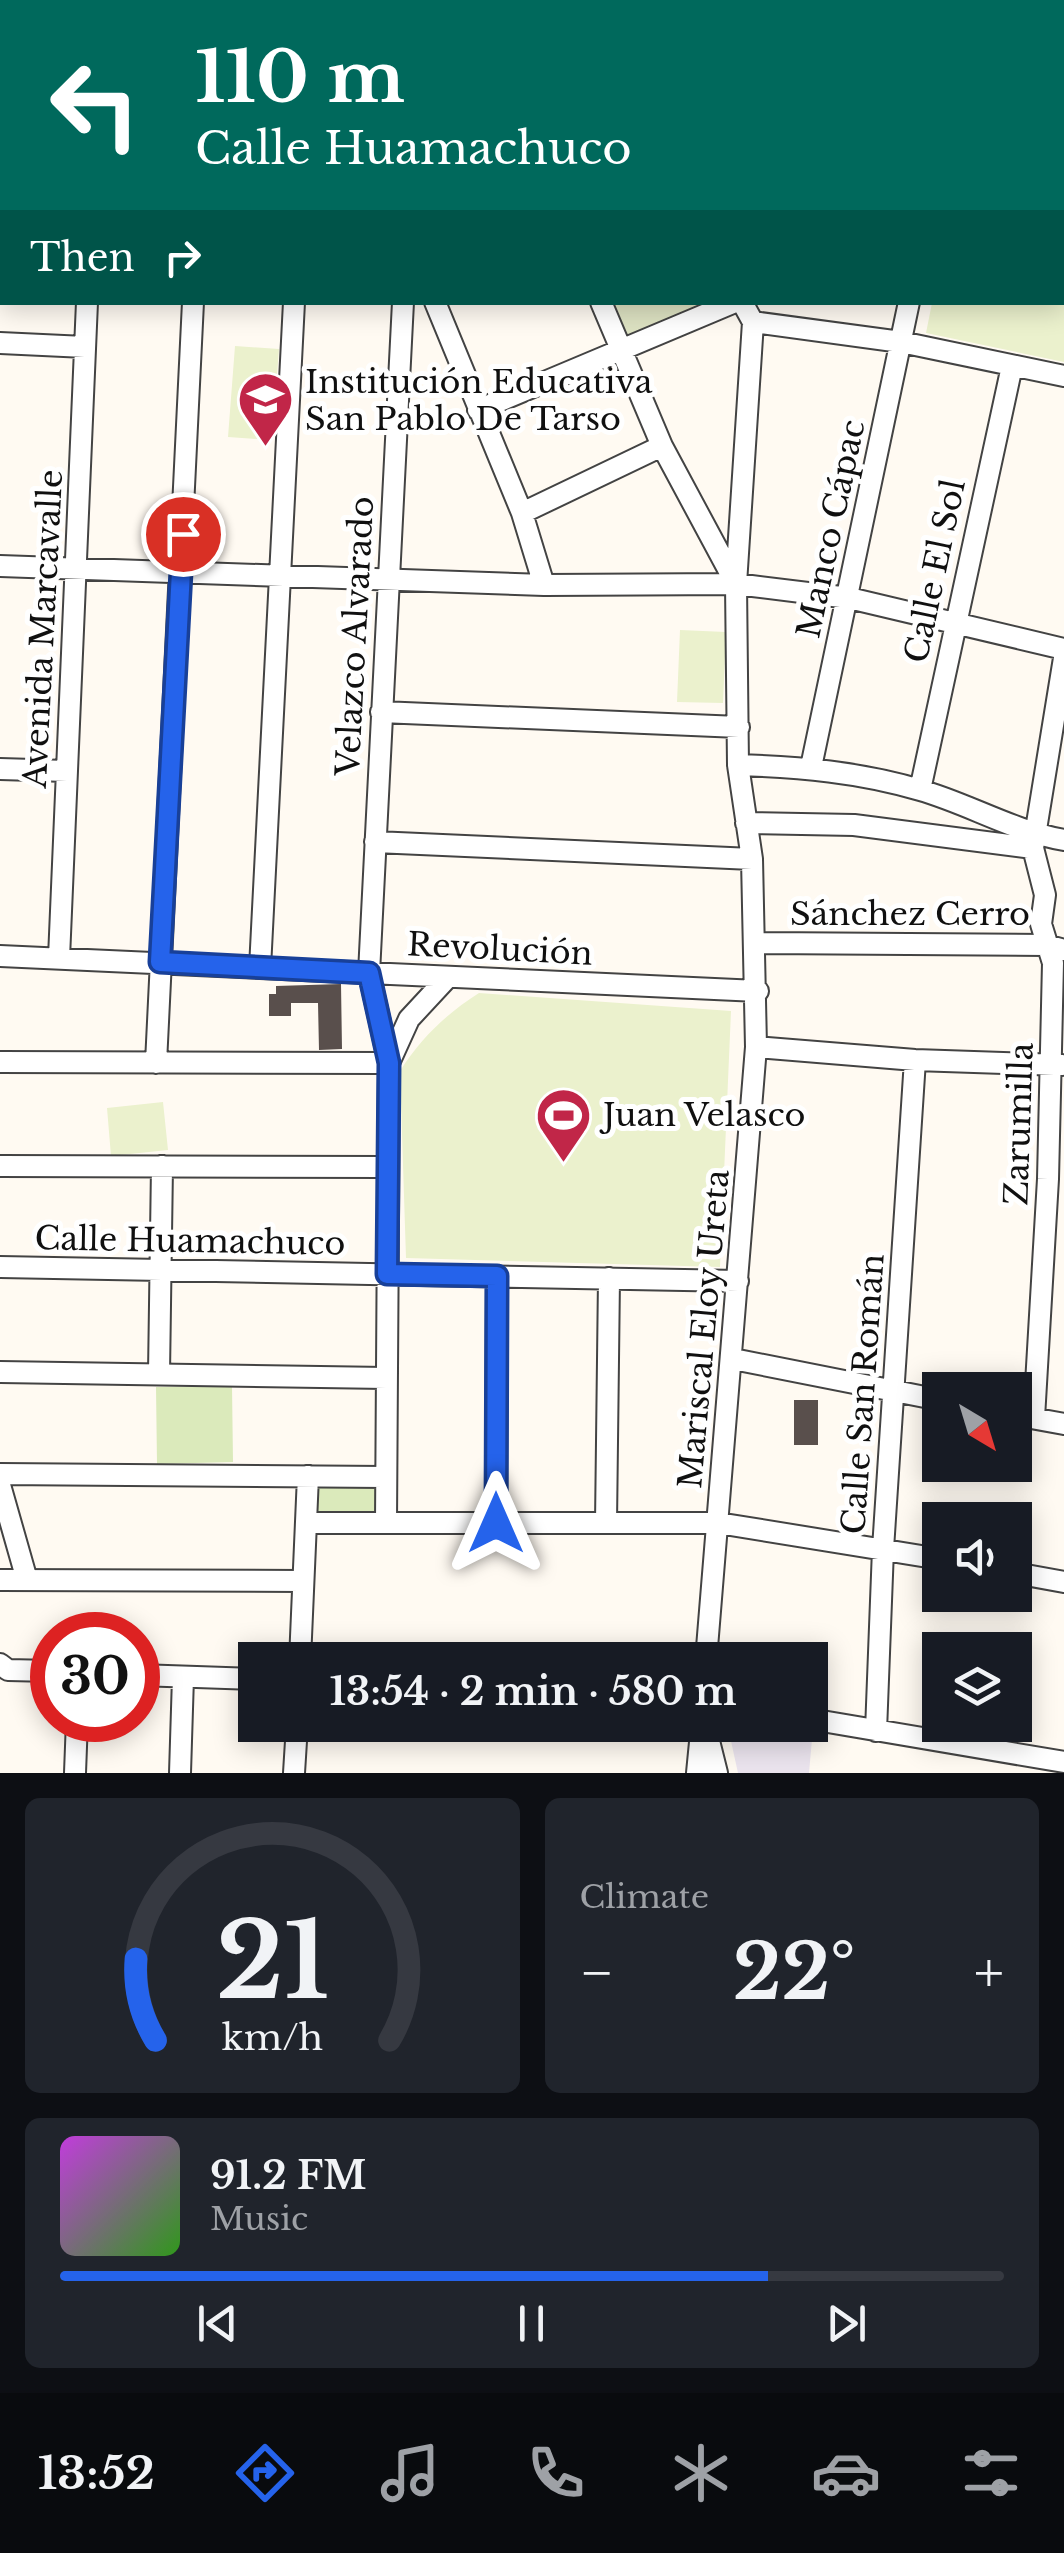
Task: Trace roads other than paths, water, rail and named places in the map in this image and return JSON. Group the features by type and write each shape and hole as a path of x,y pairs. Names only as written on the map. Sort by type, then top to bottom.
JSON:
{"street":[{"name":"Avenida Marcavalle","path":"58,958 87,305"},
{"path":"156,1062 193,305"},
{"path":"260,968 294,305"},
{"name":"Velazco Alvarado","path":"389,1063 369,973 403,305"},
{"path":"442,305 478,410 522,512 544,585"},
{"path":"602,305 662,446 736,584"},
{"path":"478,410 731,305"},
{"path":"741,305 753,322 900,342 1064,376"},
{"name":"Manco Cápac","path":"811,767 908,305"},
{"name":"Mariscal Eloy Ureta","path":"708,1642 758,991 752,858 738,765 736,584 753,322"},
{"path":"0,344 85,347"},
{"name":"Calle El Sol","path":"920,790 1012,366"},
{"path":"522,512 662,446"},
{"path":"0,566 544,585 736,584 849,598 1064,649"},
{"path":"1035,842 1064,658"},
{"path":"381,712 739,727"},
{"path":"738,765 811,767 920,790 1035,842"},
{"path":"0,769 67,771"},
{"path":"746,823 854,825 1035,842 1064,840"},
{"path":"375,842 752,858"},
{"name":"Zarumilla","path":"1031,1372 1056,1181 1058,1063 1055,948 1041,924 1054,890 1035,842"},
{"name":"Sánchez Cerro","path":"756,942 1055,948"},
{"name":"Revolución","path":"0,956 758,991"},
{"path":"386,1523 389,1063 408,1019 448,976"},
{"path":"756,1047 915,1060 1058,1063"},
{"name":"Calle San Román","path":"876,1731 883,1549 915,1060"},
{"path":"0,1062 389,1063"},
{"path":"0,1166 388,1167"},
{"path":"159,1374 162,1166"},
{"name":"Calle Huamachuco","path":"0,1268 738,1281"},
{"path":"496,1523 497,1276"},
{"path":"606,1523 609,1278"},
{"path":"1042,1297 1064,1302"},
{"path":"732,1359 922,1396"},
{"path":"0,1372 386,1378"},
{"path":"1032,1418 1064,1424"},
{"path":"0,1474 385,1477"},
{"path":"301,1642 308,1476"},
{"path":"0,1485 26,1580"},
{"path":"306,1522 718,1523 922,1557"},
{"path":"1032,1576 1064,1582"},
{"path":"0,1580 303,1581"},
{"path":"0,1664 8,1670 30,1670"},
{"path":"160,1675 238,1679"},
{"path":"180,1773 184,1676"},
{"path":"828,1722 1064,1762"},
{"path":"76,1773 77,1742"},
{"path":"294,1773 295,1742"},
{"path":"697,1773 701,1742"},
{"path":"708,1742 717,1773"}],"place":[{"name":"Institución Educativa San Pablo De Tarso","path":"266,449"},
{"name":"Juan Velasco","path":"564,1164"}]}
